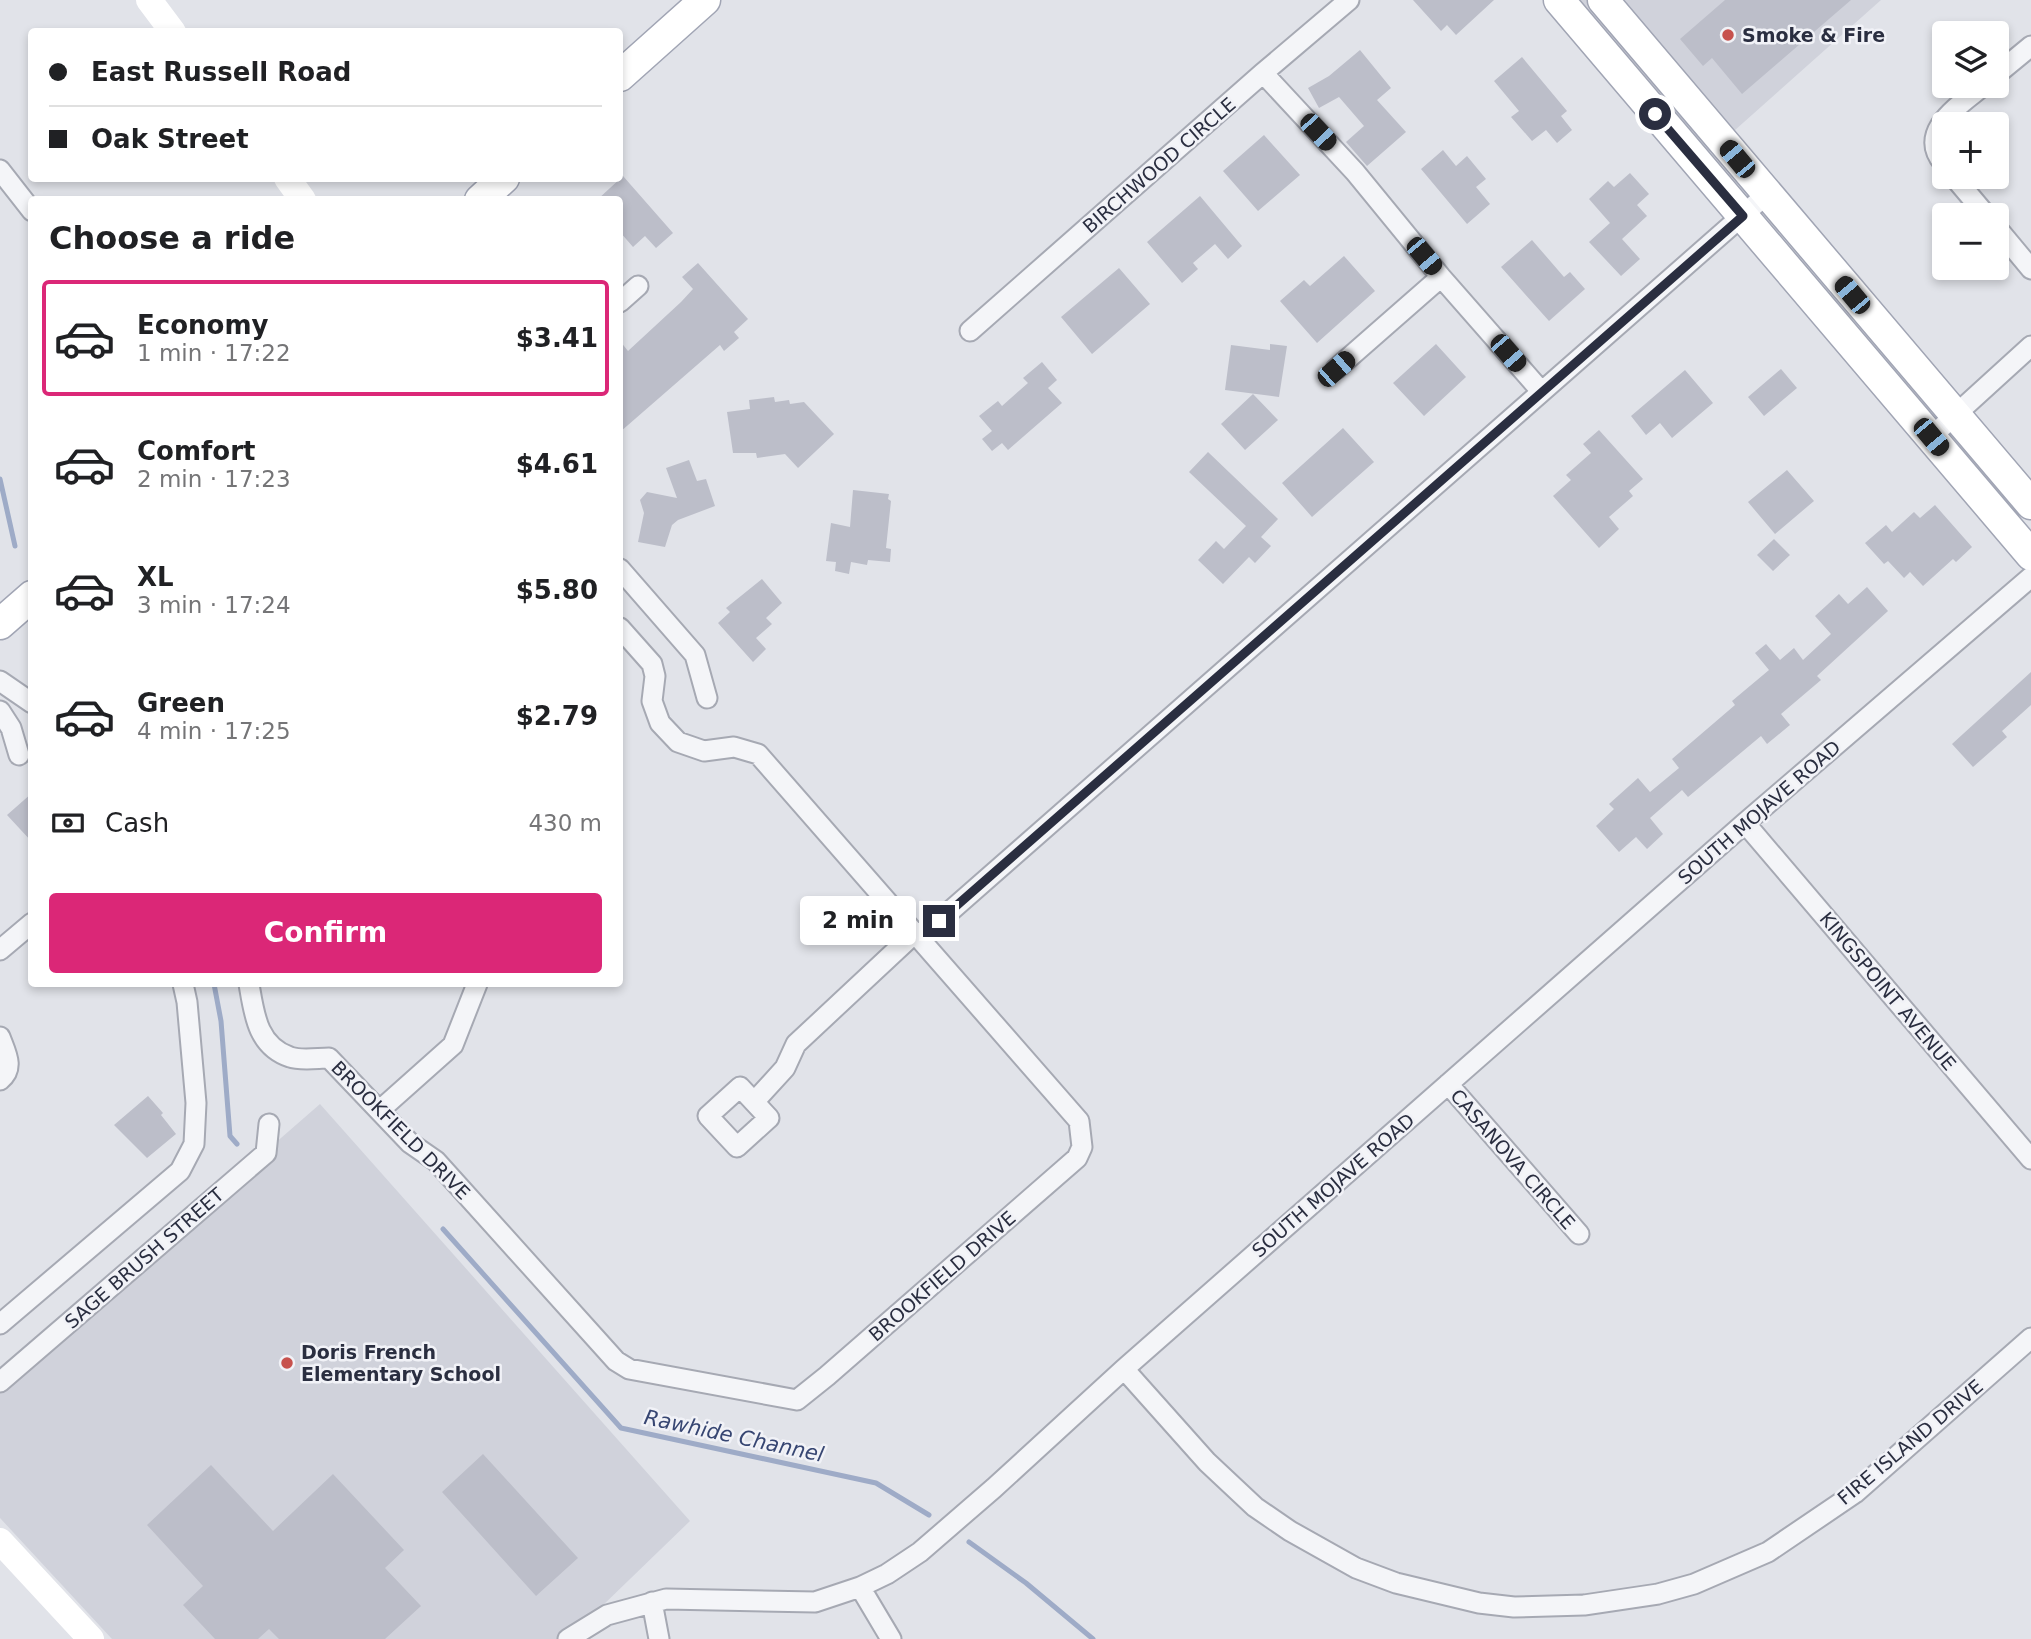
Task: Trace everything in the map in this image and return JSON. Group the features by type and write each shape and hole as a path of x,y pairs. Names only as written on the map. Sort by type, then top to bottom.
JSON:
{"main road":[{"path":"149,0 170,28"},
{"path":"623,73 705,0"},
{"path":"1559,0 2031,555"},
{"path":"1603,0 2031,504"},
{"path":"484,196 500,182"},
{"path":"0,624 28,600"},
{"path":"0,1541 91,1639"}],"street":[{"name":"BIRCHWOOD CIRCLE","path":"970,331 1349,0"},
{"path":"2009,64 2031,46"},
{"path":"1263,73 1355,172 1441,277 1541,391"},
{"path":"1952,112 1969,98"},
{"path":"0,170 28,206"},
{"path":"1964,189 1976,203"},
{"path":"939,921 1767,194"},
{"path":"2009,242 2031,269"},
{"path":"1336,369 1441,277"},
{"path":"623,299 639,286"},
{"path":"1931,437 2031,346"},
{"path":"623,572 695,655 707,698"},
{"name":"SOUTH MOJAVE ROAD","path":"568,1639 607,1615 666,1599 815,1602 860,1587 887,1574 919,1552 1745,823 2031,578"},
{"name":"BROOKFIELD DRIVE","path":"249,987 255,1021 266,1042 291,1058 330,1058 410,1143 436,1161 616,1361 629,1369 797,1400 1077,1158 1082,1147 1079,1121 758,754 734,747 704,751 678,742 660,723 652,701 655,676 652,664 623,631"},
{"path":"0,681 28,700"},
{"path":"0,711 11,728 17,756"},
{"name":"KINGSPOINT AVENUE","path":"1745,823 2031,1158"},
{"path":"0,950 28,926"},
{"path":"754,1102 785,1068 796,1044 916,932"},
{"path":"0,1324 180,1171 194,1144 196,1103 184,987"},
{"path":"380,1110 453,1045 476,987"},
{"path":"0,1038 10,1062 6,1076 0,1080"},
{"name":"CASANOVA CIRCLE","path":"1448,1084 1579,1234"},
{"name":"SAGE BRUSH STREET","path":"0,1382 266,1153 269,1124"},
{"name":"FIRE ISLAND DRIVE","path":"1124,1369 1207,1462 1255,1507 1290,1531 1356,1568 1395,1583 1479,1603 1514,1607 1584,1605 1658,1594 1694,1584 1768,1552 1855,1493 2031,1338"},
{"path":"860,1587 891,1639"},
{"path":"652,1602 659,1639"}],"shaded area":[{"path":"1558,0 1881,0 1698,163"},
{"name":"Doris French Elementary School","path":"320,1104 690,1521 568,1639 112,1639 0,1518 0,1383"}],"building":[{"path":"1413,0 1494,0 1456,35 1447,25 1441,31"},
{"path":"1725,0 1851,0 1742,94 1712,58 1703,66 1680,39"},
{"path":"1360,50 1391,88 1377,100 1406,132 1367,166 1346,142 1364,126 1339,97 1319,108 1308,88 1329,76"},
{"path":"1522,57 1567,111 1561,116 1572,130 1557,143 1546,130 1532,141 1511,117 1519,111 1494,81"},
{"path":"1264,135 1300,175 1258,211 1223,171"},
{"path":"1443,150 1456,166 1467,156 1486,179 1476,187 1490,204 1467,224 1421,169"},
{"path":"1630,173 1649,194 1637,205 1647,216 1622,239 1640,259 1621,276 1589,242 1610,223 1589,199 1608,181 1614,187"},
{"path":"623,176 673,233 656,248 645,236 633,247 623,235 623,196 601,196 616,182 623,182"},
{"path":"1200,196 1242,246 1228,259 1215,244 1193,263 1198,269 1182,283 1147,242"},
{"path":"1532,240 1564,277 1570,272 1585,289 1549,321 1501,267"},
{"path":"1344,256 1375,291 1317,343 1280,301 1304,280 1310,286"},
{"path":"698,263 748,319 734,332 739,338 724,351 720,345 623,429 623,345 628,351 693,289 682,277"},
{"path":"1119,268 1150,304 1092,354 1061,317"},
{"path":"1270,344 1287,346 1279,397 1225,390 1231,345 1270,350"},
{"path":"1436,344 1466,377 1424,416 1393,383"},
{"path":"1042,362 1057,380 1048,388 1062,403 1008,450 1002,443 992,451 982,439 992,431 979,416 998,401 1002,406 1028,383 1023,378"},
{"path":"1781,369 1797,388 1764,416 1748,397"},
{"path":"1685,370 1713,403 1672,438 1660,423 1646,435 1631,416"},
{"path":"1253,394 1278,420 1245,450 1221,424"},
{"path":"774,397 775,402 804,402 834,434 798,468 785,454 757,458 756,453 733,453 727,412 750,409 749,400"},
{"path":"1343,428 1374,462 1312,517 1282,483"},
{"path":"1599,430 1643,479 1629,491 1633,496 1609,517 1619,529 1599,548 1553,496 1571,480 1566,475 1591,453 1583,444"},
{"path":"1208,452 1278,519 1261,537 1271,546 1255,563 1249,557 1223,584 1198,560 1216,541 1224,549 1246,526 1189,472"},
{"path":"689,460 697,481 706,479 715,506 678,520 672,525 665,547 638,542 644,513 640,500 647,492 677,498 666,468"},
{"path":"1787,470 1814,501 1775,534 1748,502"},
{"path":"853,490 889,494 888,499 891,501 886,548 891,549 890,562 868,560 867,565 851,562 849,574 835,571 836,562 826,561 831,523 850,527"},
{"path":"1935,505 1972,547 1956,562 1953,559 1923,586 1910,572 1904,578 1888,561 1884,564 1865,543 1886,525 1892,532 1914,512 1920,518"},
{"path":"1774,539 1790,555 1773,571 1757,555"},
{"path":"762,579 782,603 766,618 772,624 756,638 766,649 753,662 718,623 730,612 726,608"},
{"path":"1867,587 1888,611 1817,676 1821,680 1781,714 1790,725 1767,744 1761,736 1688,797 1682,790 1650,818 1663,834 1647,849 1636,837 1619,852 1596,826 1614,809 1609,804 1638,778 1650,792 1679,768 1672,759 1735,705 1732,701 1769,670 1755,653 1766,644 1780,660 1794,648 1803,660 1831,634 1815,616 1839,594 1848,604"},
{"path":"2031,672 2031,705 2002,731 2007,737 1973,767 1952,744"},
{"path":"28,797 28,838 7,815"},
{"path":"148,1096 176,1134 147,1158 114,1125"},
{"path":"483,1454 578,1558 536,1596 442,1492"},
{"path":"211,1465 273,1531 333,1474 404,1550 385,1568 421,1606 385,1639 279,1639 269,1629 258,1639 215,1639 183,1605 203,1586 147,1525"}],"waterway":[{"name":"Rawhide Channel","path":"0,479 15,546"},
{"name":"Rawhide Channel","path":"215,987 221,1021 230,1136 237,1144"},
{"name":"Rawhide Channel","path":"443,1229 621,1428 876,1483 929,1515"},
{"name":"Rawhide Channel","path":"969,1542 1026,1583 1093,1639"}],"place":[{"name":"Smoke & Fire","path":"1728,35"},
{"name":"Doris French Elementary School","path":"287,1363"}],"route":[{"path":"939,921 1743,216 1655,114"}]}
